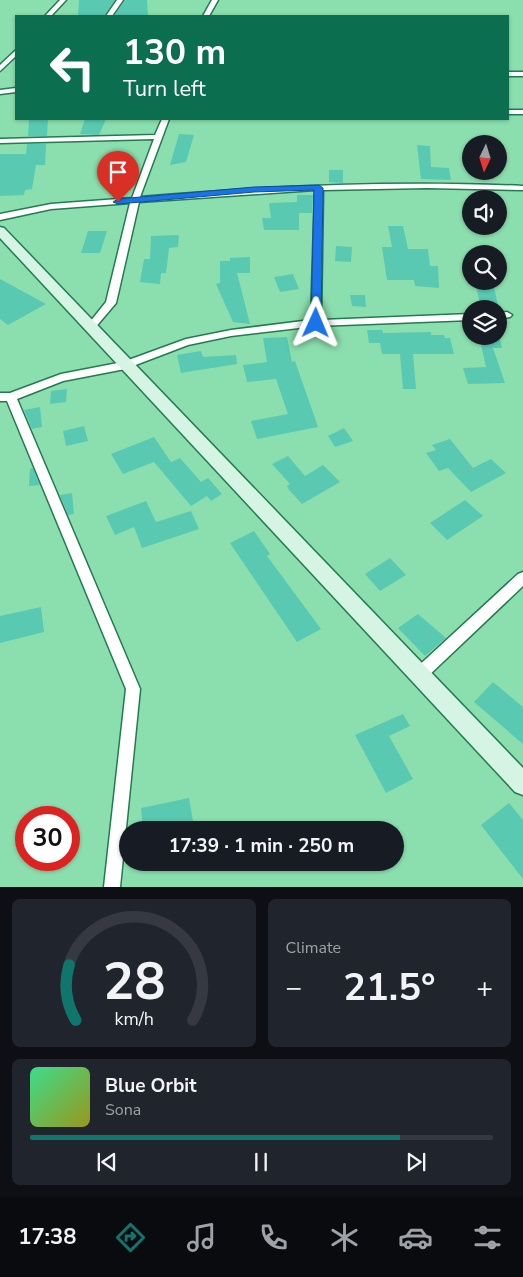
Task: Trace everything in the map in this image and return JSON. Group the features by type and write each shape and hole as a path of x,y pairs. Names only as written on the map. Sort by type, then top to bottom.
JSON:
{"main road":[{"path":"0,231 523,784"}],"street":[{"path":"49,15 63,0"},
{"path":"110,15 120,0"},
{"path":"207,15 215,0"},
{"path":"0,69 15,53"},
{"path":"509,74 523,74"},
{"path":"0,92 15,90"},
{"path":"509,112 523,112"},
{"path":"91,328 112,303 135,200 165,120"},
{"path":"0,141 159,137"},
{"path":"0,217 48,207 254,190 474,185 523,188"},
{"path":"316,323 319,188"},
{"path":"112,887 133,689 6,397 61,378 126,365 186,342 231,333 316,323 462,317"},
{"path":"419,676 523,578"}],"building":[{"path":"79,0 115,0 105,15 78,15"},
{"path":"125,0 147,0 148,15 115,15"},
{"path":"29,120 48,120 47,136 28,136"},
{"path":"85,120 106,120 99,135 80,134"},
{"path":"179,134 194,135 186,162 170,165"},
{"path":"27,144 46,144 45,165 36,165 32,189 25,190 24,195 0,196 0,154 26,154"},
{"path":"417,145 430,146 431,167 449,168 451,180 421,179"},
{"path":"329,170 343,170 343,183 329,182"},
{"path":"297,195 313,195 312,213 299,213 299,230 264,230 262,218 271,218 269,203 297,202"},
{"path":"388,226 403,226 408,249 428,249 430,266 438,266 439,288 415,286 414,280 387,280 382,247 392,247"},
{"path":"88,231 107,231 100,253 81,253"},
{"path":"179,235 178,247 169,248 166,273 161,273 160,284 140,282 144,259 150,259 151,236"},
{"path":"336,246 352,247 351,262 335,261"},
{"path":"250,257 250,273 237,273 250,324 233,322 216,284 220,283 220,261 230,261 230,258"},
{"path":"293,274 299,289 280,292 274,277"},
{"path":"0,279 46,304 8,325 0,319"},
{"path":"477,290 495,290 497,300 479,300"},
{"path":"350,295 365,295 366,307 352,306"},
{"path":"367,330 382,330 383,333 431,332 431,335 444,335 445,338 450,338 454,354 413,354 416,389 403,389 400,354 382,354 380,343 369,343"},
{"path":"287,337 292,362 295,361 318,427 257,439 251,421 288,414 276,379 247,382 243,365 267,362 263,338"},
{"path":"481,345 501,345 502,348 493,348 505,383 468,384 463,368 486,367"},
{"path":"201,351 203,357 236,355 237,364 181,373 177,355"},
{"path":"67,389 66,402 50,404 51,391"},
{"path":"40,407 42,427 32,429 24,410"},
{"path":"84,426 88,441 66,446 63,431"},
{"path":"344,428 353,441 335,447 328,436"},
{"path":"154,437 171,462 180,458 201,482 208,478 222,494 211,501 207,496 191,506 154,462 123,474 111,454"},
{"path":"450,439 473,468 491,459 506,473 471,492 448,468 439,471 426,453 436,450 432,445"},
{"path":"288,456 305,476 323,465 340,482 302,504 289,490 287,486 290,484 272,464"},
{"path":"33,468 40,485 29,486 30,469"},
{"path":"72,493 74,514 68,515 60,495"},
{"path":"465,500 483,516 447,540 430,523"},
{"path":"146,501 156,522 191,511 199,529 142,548 134,527 115,535 106,516"},
{"path":"254,531 270,554 267,556 321,629 297,642 230,543"},
{"path":"390,558 406,575 380,591 365,574"},
{"path":"41,607 44,632 0,643 0,616"},
{"path":"418,614 446,638 425,656 398,628"},
{"path":"493,682 523,707 523,744 474,702"},
{"path":"403,714 410,726 389,736 413,779 386,793 355,735"},
{"path":"189,798 193,821 142,821 141,808"},
{"path":"509,803 523,820 523,879 481,825"}],"route":[{"path":"118,202 254,190 319,188 316,323"}]}
